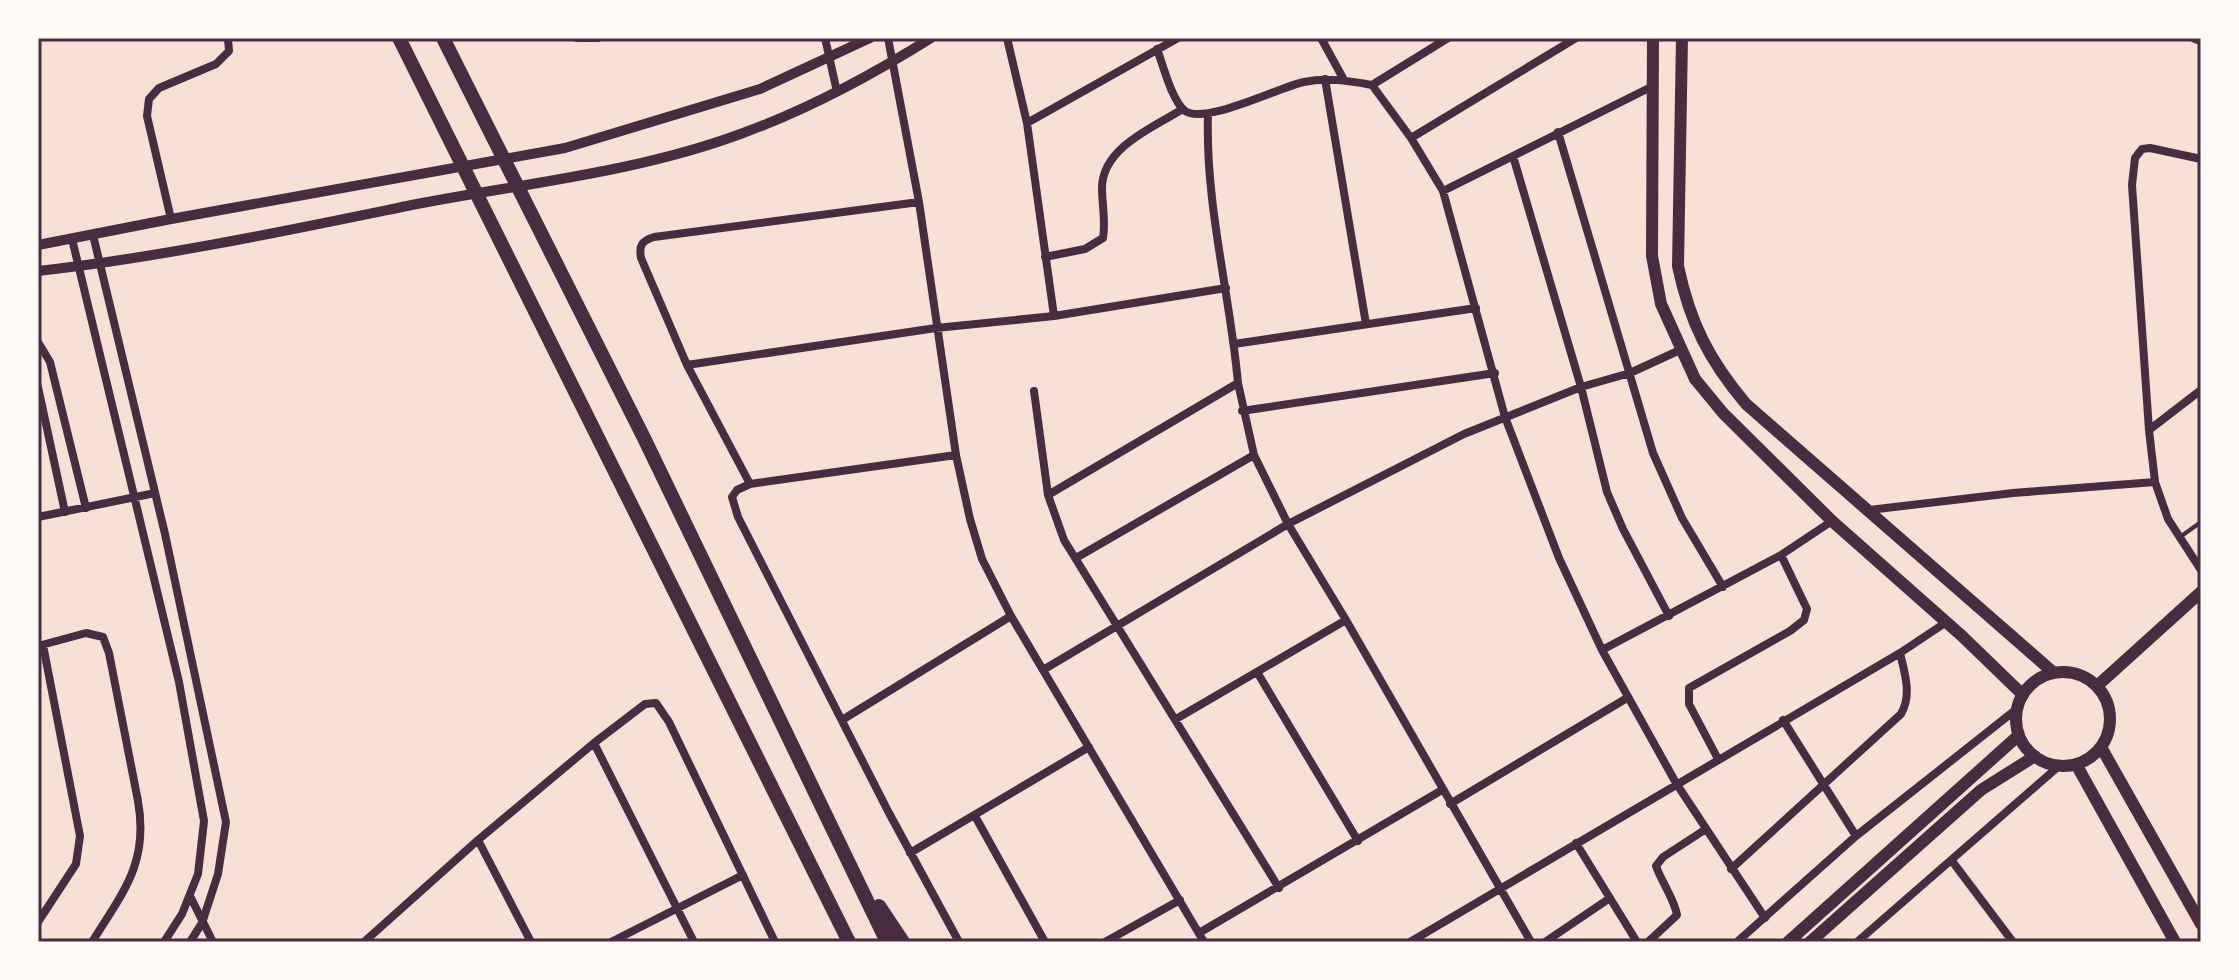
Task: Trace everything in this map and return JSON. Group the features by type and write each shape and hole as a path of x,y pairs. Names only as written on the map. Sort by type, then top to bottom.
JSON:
{"highway":[{"path":"399,38 827,895 847,942"},
{"path":"443,38 644,438 887,942"},
{"path":"855,871 903,942"}],"main road":[{"path":"1653,38 1652,256 1661,304 1695,379 1723,413 1832,521 1962,636 2023,695"},
{"path":"1682,38 1678,266 1684,293 1705,348 1720,373 1746,404 2054,673"},
{"path":"2097,686 2201,592"},
{"path":"2054,673 2077,674 2097,686 2109,710 2107,735 2090,758 2059,766 2035,756 2023,744 2016,721 2018,708 2023,695 2041,677 2054,673"},
{"path":"1788,942 2019,735"},
{"path":"2101,747 2201,924"},
{"path":"1810,942 1981,790 2035,756"},
{"path":"2076,764 2175,942"}],"street":[{"path":"171,219 147,116 149,99 159,88 216,64 229,51 228,38"},
{"path":"577,38 596,38"},
{"path":"825,38 837,92"},
{"path":"38,245 565,148 727,101 870,38"},
{"path":"888,38 919,202 956,455 982,559 1011,616 1204,942"},
{"path":"38,271 99,264 363,217 668,155 741,134 837,92 931,38"},
{"path":"1007,38 1027,123 1054,316"},
{"path":"1027,123 1178,38"},
{"path":"1321,38 1344,80"},
{"path":"1157,49 1183,109 1188,113 1208,114 1286,87 1325,79 1372,85 1448,38"},
{"path":"1411,138 1576,38"},
{"path":"1325,79 1366,324"},
{"path":"1372,85 1411,138 1443,191 1505,417 1559,558 1602,650 1676,783 1765,918"},
{"path":"1443,191 1653,86"},
{"path":"1045,257 1085,249 1103,238 1105,166 1130,142 1183,109"},
{"path":"1208,114 1211,184 1242,411 1254,455 1288,524 1531,942"},
{"path":"1558,132 1653,453 1682,518 1723,587"},
{"path":"2201,159 2150,148 2142,149 2133,167 2155,482 2160,501 2201,570"},
{"path":"1513,156 1581,387 1607,492 1669,616"},
{"path":"750,484 687,365 641,258 641,246 654,237 919,202"},
{"path":"93,235 155,493 226,822 218,874 202,923 190,942"},
{"path":"72,239 179,682 204,821 198,874 190,896 164,942"},
{"path":"687,365 936,328 1054,316 1226,288"},
{"path":"1234,344 1476,308"},
{"path":"38,342 50,362 86,508"},
{"path":"1043,670 1288,524 1464,434 1581,387 1630,373 1680,350"},
{"path":"1242,411 1495,373"},
{"path":"1048,495 1238,383"},
{"path":"38,387 65,512"},
{"path":"2149,430 2201,390"},
{"path":"1034,391 1048,495 1064,540 1279,888"},
{"path":"956,455 750,484 737,490 732,497 738,517 910,853 959,942"},
{"path":"1076,558 1254,455"},
{"path":"1869,510 2013,493 2155,482"},
{"path":"38,517 155,493"},
{"path":"1602,650 1781,555 1832,521"},
{"path":"1718,759 1689,704 1689,688 1804,620 1807,609 1781,555"},
{"path":"842,720 1011,616"},
{"path":"1176,719 1346,620"},
{"path":"1410,942 1900,653 1945,623"},
{"path":"38,922 76,864 80,836 40,645 86,633 103,637 107,644 142,824 133,875 92,942"},
{"path":"1731,869 1901,714 1907,691 1900,653"},
{"path":"1257,672 1358,841"},
{"path":"1450,804 1627,698"},
{"path":"370,940 478,840 594,743 633,712 656,703 775,942"},
{"path":"1737,942 1856,836 2018,708"},
{"path":"1783,720 1856,836"},
{"path":"594,743 694,942"},
{"path":"910,853 1089,747"},
{"path":"1857,942 2059,766"},
{"path":"1199,933 1442,790"},
{"path":"975,816 1045,942"},
{"path":"1648,942 1677,915 1656,866 1663,857 1706,829"},
{"path":"478,840 531,942"},
{"path":"1576,843 1637,942"},
{"path":"1952,861 2013,942"},
{"path":"611,942 743,875"},
{"path":"190,896 213,942"},
{"path":"1545,942 1610,898"},
{"path":"1105,942 1180,900"}],"lane":[{"path":"2180,538 2201,522"}]}
